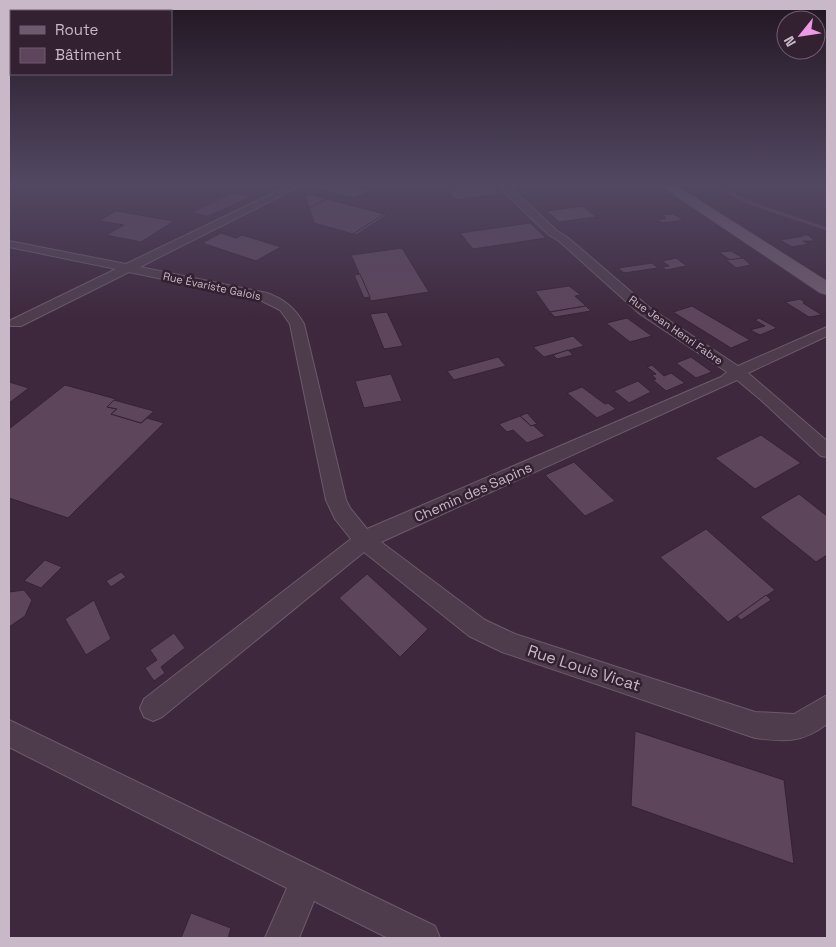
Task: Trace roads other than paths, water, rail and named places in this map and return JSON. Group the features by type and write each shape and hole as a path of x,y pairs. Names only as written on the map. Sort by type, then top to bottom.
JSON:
{"main road":[{"path":"736,230 827,289"}],"street":[{"path":"16,323 204,230"},
{"name":"Rue Jean Henri Fabre","path":"550,230 563,239 645,311 737,372"},
{"name":"Rue Évariste Galois","path":"9,244 255,294 279,302 288,308 298,324 336,500 342,513 364,540"},
{"name":"Chemin des Sapins","path":"153,708 364,540 727,380 737,372 827,331"},
{"path":"737,372 767,396 827,452"},
{"name":"Rue Louis Vicat","path":"364,540 477,628 511,644 755,725 783,729 806,725 827,708"},
{"path":"9,733 306,882 423,938"},
{"path":"282,938 306,882"}]}
